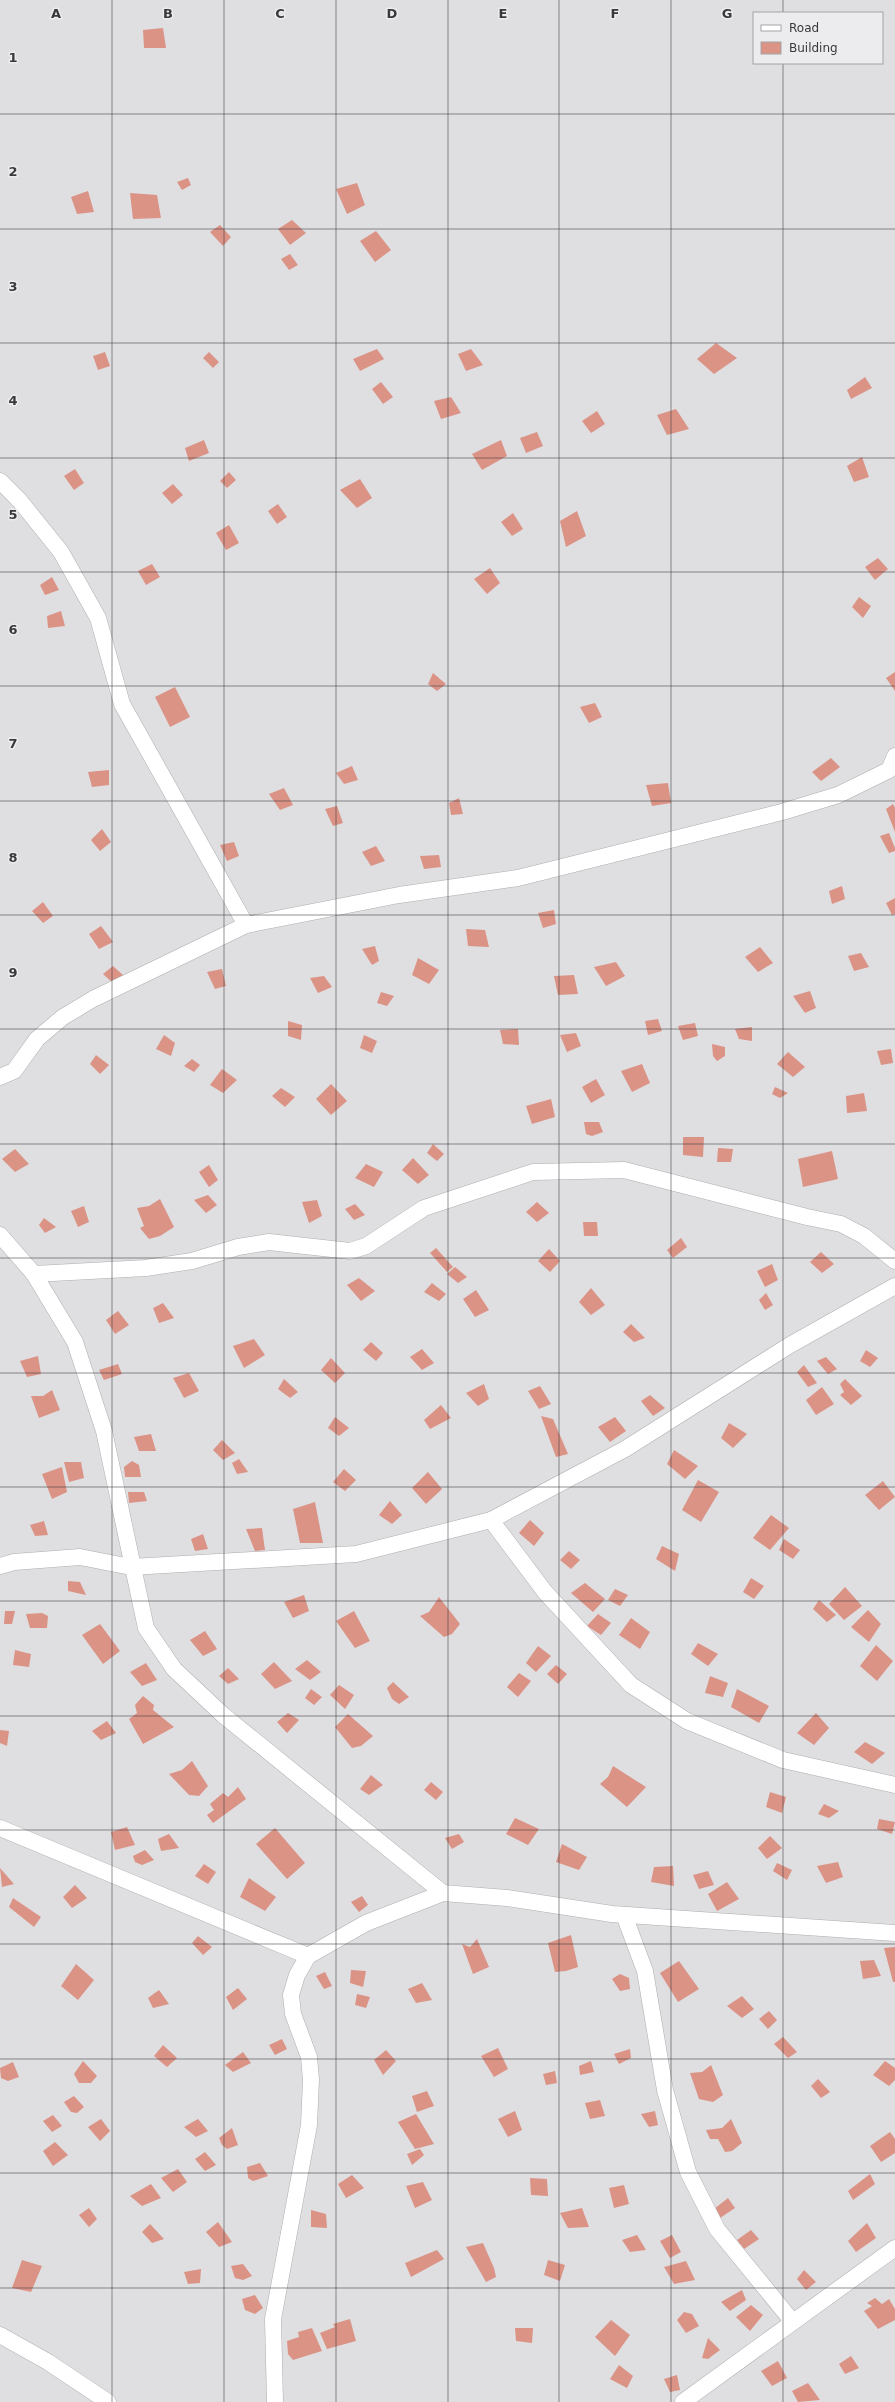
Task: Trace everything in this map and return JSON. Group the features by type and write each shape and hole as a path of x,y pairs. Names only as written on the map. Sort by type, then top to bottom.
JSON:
{"street":[{"path":"0,481 20,501 61,552 98,618 122,704 246,926"},
{"path":"0,1078 14,1071 37,1038 69,1014 93,999 246,926 399,895 518,878 782,812 838,794 893,766"},
{"path":"34,1274 146,1268 192,1261 238,1247 269,1242 350,1251 366,1246 424,1208 533,1172 624,1170 807,1217 841,1224 864,1236 895,1261"},
{"path":"0,1235 34,1274 77,1349 104,1431 131,1567 146,1628 174,1669 223,1715 443,1893"},
{"path":"0,1566 14,1562 80,1557 131,1567 356,1554 491,1520 625,1449 790,1345 895,1286"},
{"path":"491,1520 545,1592 631,1685 687,1721 783,1760 895,1785"},
{"path":"0,1828 308,1956"},
{"path":"275,2402 273,2319 309,2125 311,2080 309,2057 293,2014 291,1995 297,1975 308,1956 366,1923 443,1893 507,1898 624,1915 895,1933"},
{"path":"624,1915 645,1972 665,2090 688,2172 717,2229 792,2321"},
{"path":"683,2402 792,2321 895,2248"},
{"path":"0,2335 48,2362 108,2402"}],"building":[{"path":"163,28 166,48 144,48 143,30"},
{"path":"188,178 191,185 182,190 177,182"},
{"path":"357,183 365,205 347,214 336,189"},
{"path":"88,191 94,212 77,214 71,197"},
{"path":"130,193 157,195 161,218 133,219"},
{"path":"292,220 306,233 290,245 278,229"},
{"path":"220,225 231,237 223,246 210,232"},
{"path":"376,231 391,250 375,262 360,241"},
{"path":"290,254 298,265 289,270 281,259"},
{"path":"716,343 737,358 714,374 697,359"},
{"path":"377,349 384,359 360,371 353,359"},
{"path":"471,349 483,365 466,371 458,354"},
{"path":"105,352 110,366 98,370 93,356"},
{"path":"209,352 219,362 213,368 203,358"},
{"path":"865,377 872,388 851,399 847,390"},
{"path":"381,382 393,397 383,404 372,389"},
{"path":"451,397 461,413 441,419 434,401"},
{"path":"676,409 689,429 667,435 657,415"},
{"path":"597,411 605,424 591,433 582,421"},
{"path":"537,432 543,446 526,453 520,438"},
{"path":"204,440 209,453 189,461 185,448"},
{"path":"501,440 507,456 482,470 472,454"},
{"path":"862,457 869,477 854,482 847,466"},
{"path":"75,469 84,483 74,490 64,476"},
{"path":"229,472 236,480 227,488 220,481"},
{"path":"360,479 372,498 357,508 340,490"},
{"path":"173,484 183,495 172,504 162,493"},
{"path":"278,504 287,517 277,524 268,511"},
{"path":"577,511 586,536 566,547 560,521"},
{"path":"513,513 523,529 512,536 501,522"},
{"path":"229,525 239,543 226,550 216,533"},
{"path":"878,558 888,569 875,580 865,567"},
{"path":"152,564 160,577 146,585 138,571"},
{"path":"490,568 500,583 487,594 474,579"},
{"path":"52,577 59,590 45,595 40,585"},
{"path":"859,597 871,606 863,618 852,607"},
{"path":"61,611 65,626 48,628 47,616"},
{"path":"895,672 895,691 886,678"},
{"path":"433,673 446,684 437,691 428,684"},
{"path":"175,687 190,717 170,727 155,697"},
{"path":"595,703 602,717 589,723 580,707"},
{"path":"831,758 840,767 821,781 812,772"},
{"path":"352,766 358,780 344,784 336,773"},
{"path":"109,770 109,785 92,787 88,772"},
{"path":"668,783 671,803 652,806 646,785"},
{"path":"284,788 293,805 280,810 269,794"},
{"path":"459,798 463,814 451,815 449,803"},
{"path":"893,804 895,808 895,832 886,809"},
{"path":"337,806 343,823 333,826 325,809"},
{"path":"102,829 111,842 100,851 91,840"},
{"path":"889,833 895,851 889,853 880,836"},
{"path":"234,842 239,856 227,861 220,845"},
{"path":"376,846 385,861 371,866 362,852"},
{"path":"439,855 441,867 424,869 420,856"},
{"path":"842,886 845,899 832,904 829,891"},
{"path":"895,898 895,914 892,915 886,903"},
{"path":"43,902 53,916 43,923 32,911"},
{"path":"554,910 556,924 543,928 538,913"},
{"path":"101,926 113,942 99,949 89,934"},
{"path":"466,929 485,930 489,947 468,946"},
{"path":"375,946 379,961 372,965 362,949"},
{"path":"760,947 773,963 758,972 745,957"},
{"path":"861,953 869,967 854,971 848,956"},
{"path":"418,958 439,970 429,984 412,975"},
{"path":"616,962 625,976 606,986 594,967"},
{"path":"113,966 124,976 114,984 103,974"},
{"path":"222,969 226,986 215,989 207,972"},
{"path":"574,975 578,994 558,995 554,976"},
{"path":"324,976 332,987 318,993 310,978"},
{"path":"810,991 816,1008 805,1013 793,996"},
{"path":"381,992 394,996 387,1006 377,1003"},
{"path":"658,1019 662,1031 648,1035 645,1021"},
{"path":"288,1021 302,1025 301,1040 288,1036"},
{"path":"695,1023 698,1036 683,1040 678,1026"},
{"path":"752,1027 752,1041 739,1039 735,1029"},
{"path":"518,1029 519,1045 503,1044 500,1030"},
{"path":"576,1033 581,1046 567,1052 560,1035"},
{"path":"164,1035 175,1043 171,1056 156,1049"},
{"path":"364,1035 377,1041 372,1053 360,1048"},
{"path":"712,1044 725,1047 725,1056 717,1061 713,1056"},
{"path":"891,1049 893,1063 881,1065 877,1051"},
{"path":"788,1052 805,1067 793,1077 777,1064"},
{"path":"96,1055 109,1065 100,1074 90,1064"},
{"path":"192,1059 200,1065 194,1072 184,1066"},
{"path":"642,1064 650,1083 632,1092 621,1071"},
{"path":"222,1069 237,1080 223,1093 210,1085"},
{"path":"596,1079 605,1095 591,1103 582,1087"},
{"path":"331,1084 347,1101 331,1115 316,1099"},
{"path":"775,1087 788,1093 780,1098 772,1094"},
{"path":"281,1088 295,1097 285,1107 272,1096"},
{"path":"864,1093 867,1111 847,1113 846,1096"},
{"path":"551,1099 555,1117 532,1124 526,1106"},
{"path":"584,1122 599,1122 603,1132 592,1136 586,1134"},
{"path":"683,1137 704,1137 703,1157 683,1155"},
{"path":"433,1144 444,1154 437,1161 427,1153"},
{"path":"718,1148 733,1149 731,1162 717,1162"},
{"path":"15,1149 29,1164 15,1172 2,1159"},
{"path":"832,1151 838,1179 803,1187 798,1159"},
{"path":"413,1158 429,1175 418,1184 402,1170"},
{"path":"366,1164 383,1172 374,1187 355,1178"},
{"path":"209,1165 218,1180 209,1187 199,1172"},
{"path":"208,1195 217,1205 206,1213 194,1200"},
{"path":"160,1199 174,1227 160,1236 149,1239 140,1228 144,1226 137,1208 149,1206"},
{"path":"317,1200 322,1216 309,1223 302,1202"},
{"path":"537,1202 549,1213 537,1222 526,1212"},
{"path":"355,1204 365,1215 354,1220 345,1209"},
{"path":"84,1206 89,1222 78,1227 71,1211"},
{"path":"44,1218 56,1227 45,1233 39,1225"},
{"path":"583,1222 597,1222 598,1236 584,1236"},
{"path":"681,1238 687,1247 673,1258 667,1250"},
{"path":"436,1248 453,1267 447,1272 430,1253"},
{"path":"549,1249 560,1261 550,1272 538,1261"},
{"path":"821,1252 834,1264 822,1273 810,1262"},
{"path":"772,1264 778,1280 765,1287 757,1271"},
{"path":"455,1267 467,1277 458,1283 447,1274"},
{"path":"359,1278 375,1291 361,1301 347,1285"},
{"path":"432,1283 446,1294 439,1301 424,1292"},
{"path":"591,1288 605,1305 591,1315 579,1302"},
{"path":"476,1290 489,1310 475,1317 463,1299"},
{"path":"766,1293 773,1305 765,1310 759,1300"},
{"path":"163,1303 174,1318 159,1323 153,1308"},
{"path":"118,1311 129,1325 115,1334 106,1320"},
{"path":"631,1324 645,1338 634,1342 623,1332"},
{"path":"254,1339 265,1355 244,1368 233,1346"},
{"path":"371,1342 383,1353 376,1361 363,1350"},
{"path":"422,1349 434,1363 422,1370 410,1357"},
{"path":"866,1350 878,1358 870,1367 860,1361"},
{"path":"38,1356 41,1374 27,1377 20,1361"},
{"path":"826,1357 837,1369 828,1374 817,1361"},
{"path":"331,1358 345,1373 335,1383 321,1370"},
{"path":"118,1364 122,1374 104,1380 99,1370"},
{"path":"804,1365 817,1383 808,1387 797,1372"},
{"path":"189,1373 199,1391 184,1398 173,1378"},
{"path":"284,1379 298,1392 290,1398 278,1389"},
{"path":"845,1379 862,1396 851,1405 840,1395 844,1392 840,1384"},
{"path":"484,1384 489,1399 478,1406 466,1393"},
{"path":"540,1386 551,1404 539,1409 528,1391"},
{"path":"822,1387 834,1404 816,1415 806,1400"},
{"path":"52,1390 60,1410 39,1418 31,1396 43,1396"},
{"path":"650,1395 665,1408 653,1416 641,1401"},
{"path":"441,1405 451,1418 430,1429 424,1420"},
{"path":"541,1416 553,1419 568,1454 556,1457"},
{"path":"335,1417 349,1428 339,1436 328,1428"},
{"path":"615,1417 626,1431 610,1442 598,1427"},
{"path":"729,1423 747,1434 733,1448 721,1438"},
{"path":"151,1434 156,1451 139,1451 134,1437"},
{"path":"222,1440 235,1453 223,1460 213,1450"},
{"path":"674,1450 698,1466 685,1479 667,1464"},
{"path":"239,1459 248,1472 237,1474 232,1463"},
{"path":"132,1461 139,1465 141,1477 125,1477 124,1467"},
{"path":"64,1462 81,1462 84,1478 69,1482"},
{"path":"62,1467 67,1492 52,1499 42,1474"},
{"path":"344,1469 356,1480 345,1491 333,1482"},
{"path":"428,1472 442,1489 426,1504 412,1488"},
{"path":"698,1480 719,1492 701,1522 682,1510"},
{"path":"883,1481 895,1497 879,1510 865,1495"},
{"path":"128,1492 144,1492 147,1501 129,1503"},
{"path":"390,1501 402,1515 392,1524 379,1515"},
{"path":"315,1502 323,1543 300,1543 293,1509"},
{"path":"771,1515 789,1528 770,1550 753,1538"},
{"path":"530,1520 544,1533 534,1546 519,1533"},
{"path":"44,1521 48,1535 35,1536 30,1525"},
{"path":"262,1528 265,1550 255,1551 246,1529"},
{"path":"203,1534 208,1549 195,1551 191,1539"},
{"path":"784,1539 800,1550 793,1559 779,1550"},
{"path":"662,1546 679,1554 675,1571 656,1559"},
{"path":"569,1551 580,1560 571,1569 560,1560"},
{"path":"751,1578 764,1586 754,1599 743,1592"},
{"path":"68,1581 80,1582 86,1595 68,1591"},
{"path":"585,1583 605,1599 593,1612 571,1593"},
{"path":"845,1587 862,1606 844,1620 829,1604"},
{"path":"615,1589 628,1595 620,1606 608,1600"},
{"path":"304,1595 309,1611 293,1618 284,1602"},
{"path":"439,1597 460,1624 452,1634 444,1637 420,1616 429,1612"},
{"path":"819,1600 836,1615 827,1622 813,1609"},
{"path":"868,1610 881,1624 869,1642 851,1627"},
{"path":"5,1611 15,1611 12,1624 4,1624"},
{"path":"354,1611 370,1641 355,1648 336,1621"},
{"path":"42,1613 48,1616 47,1628 30,1628 26,1614"},
{"path":"598,1614 611,1623 601,1635 587,1626"},
{"path":"631,1618 650,1632 640,1649 619,1635"},
{"path":"100,1624 120,1651 103,1664 82,1635"},
{"path":"205,1631 217,1649 203,1656 190,1640"},
{"path":"698,1643 718,1654 708,1666 691,1654"},
{"path":"876,1645 893,1661 877,1681 860,1666"},
{"path":"538,1646 551,1656 536,1672 526,1663"},
{"path":"15,1650 31,1654 29,1667 13,1665"},
{"path":"307,1660 321,1672 310,1680 295,1669"},
{"path":"274,1662 292,1681 275,1689 261,1674"},
{"path":"146,1663 157,1680 142,1686 130,1672"},
{"path":"556,1665 567,1674 558,1684 547,1674"},
{"path":"228,1668 239,1679 228,1684 219,1676"},
{"path":"519,1673 531,1681 518,1697 507,1687"},
{"path":"710,1676 728,1683 723,1697 705,1693"},
{"path":"393,1682 409,1697 399,1704 392,1699 387,1688"},
{"path":"339,1685 354,1695 345,1709 330,1695"},
{"path":"311,1689 322,1697 314,1705 305,1698"},
{"path":"737,1689 769,1706 759,1723 731,1707"},
{"path":"143,1696 154,1705 153,1710 174,1727 143,1744 129,1719 137,1713 135,1705"},
{"path":"288,1713 299,1720 287,1733 277,1722"},
{"path":"816,1713 829,1728 814,1745 797,1733"},
{"path":"348,1714 373,1736 361,1746 352,1748 335,1727"},
{"path":"107,1721 116,1733 101,1740 92,1731"},
{"path":"0,1730 9,1731 7,1746 0,1743"},
{"path":"865,1742 885,1753 872,1764 854,1752"},
{"path":"192,1761 208,1786 199,1796 189,1795 169,1774 182,1770"},
{"path":"613,1766 646,1787 627,1807 600,1784 608,1777"},
{"path":"371,1775 383,1785 369,1795 360,1789"},
{"path":"431,1782 443,1792 436,1800 424,1790"},
{"path":"238,1787 246,1799 213,1823 207,1815 214,1810 210,1804 223,1793 228,1797"},
{"path":"770,1792 786,1797 782,1813 766,1807"},
{"path":"824,1804 839,1811 829,1818 818,1814"},
{"path":"515,1818 539,1829 528,1845 506,1834"},
{"path":"879,1819 895,1822 892,1834 877,1829"},
{"path":"127,1827 135,1845 115,1850 111,1832"},
{"path":"275,1828 305,1863 287,1879 256,1844"},
{"path":"169,1834 179,1848 161,1851 158,1839"},
{"path":"459,1834 464,1842 452,1849 445,1838"},
{"path":"770,1836 782,1848 767,1859 758,1848"},
{"path":"562,1844 587,1857 579,1870 556,1862"},
{"path":"145,1850 154,1860 142,1865 135,1862 133,1856"},
{"path":"838,1862 843,1877 826,1883 817,1866"},
{"path":"777,1863 792,1870 787,1880 773,1871"},
{"path":"204,1864 216,1872 208,1884 195,1876"},
{"path":"673,1866 674,1886 651,1882 654,1867"},
{"path":"0,1868 14,1884 2,1887"},
{"path":"708,1871 714,1885 699,1889 693,1875"},
{"path":"249,1878 276,1897 265,1911 240,1897"},
{"path":"727,1882 739,1899 717,1911 708,1894"},
{"path":"75,1885 87,1898 72,1908 63,1897"},
{"path":"362,1896 368,1905 359,1912 351,1902"},
{"path":"13,1898 41,1917 34,1927 9,1907"},
{"path":"571,1935 578,1967 566,1971 555,1972 548,1943"},
{"path":"198,1936 212,1947 203,1955 192,1943"},
{"path":"477,1939 489,1967 473,1974 462,1944 470,1947"},
{"path":"895,1947 895,1982 893,1982 884,1948"},
{"path":"874,1960 881,1976 863,1979 860,1961"},
{"path":"679,1961 699,1989 678,2002 660,1973"},
{"path":"76,1964 94,1980 78,2000 61,1986"},
{"path":"351,1970 366,1971 363,1987 350,1983"},
{"path":"325,1972 332,1986 324,1989 316,1976"},
{"path":"620,1974 629,1978 630,1989 620,1991 612,1979"},
{"path":"422,1983 432,2000 416,2003 408,1989"},
{"path":"238,1988 247,1999 233,2010 226,1997"},
{"path":"159,1990 169,2004 153,2008 148,1998"},
{"path":"357,1994 370,1997 366,2008 355,2005"},
{"path":"742,1996 754,2009 742,2018 727,2006"},
{"path":"769,2011 777,2020 768,2029 759,2019"},
{"path":"783,2037 797,2052 788,2058 774,2044"},
{"path":"282,2039 287,2049 275,2055 269,2045"},
{"path":"163,2045 177,2058 167,2067 154,2056"},
{"path":"498,2048 508,2069 494,2077 481,2056"},
{"path":"630,2049 631,2058 619,2064 614,2054"},
{"path":"386,2050 396,2061 383,2075 374,2060"},
{"path":"243,2052 251,2063 233,2072 225,2065"},
{"path":"83,2061 97,2076 91,2083 79,2083 74,2074"},
{"path":"591,2061 594,2072 580,2075 579,2066"},
{"path":"885,2061 895,2068 895,2080 889,2086 873,2075"},
{"path":"13,2062 19,2077 8,2081 1,2078 0,2068"},
{"path":"711,2065 723,2095 713,2102 699,2099 690,2073 702,2072"},
{"path":"555,2071 557,2083 546,2085 543,2074"},
{"path":"818,2079 830,2092 821,2098 811,2086"},
{"path":"427,2091 434,2106 417,2112 412,2096"},
{"path":"74,2096 84,2107 77,2113 71,2112 64,2102"},
{"path":"600,2100 605,2116 590,2119 585,2103"},
{"path":"515,2111 522,2130 508,2137 498,2119"},
{"path":"655,2111 658,2125 649,2127 641,2114"},
{"path":"416,2114 434,2144 415,2149 398,2122"},
{"path":"53,2115 62,2126 52,2132 43,2121"},
{"path":"101,2119 110,2131 100,2141 88,2127"},
{"path":"198,2119 208,2131 196,2137 184,2127"},
{"path":"731,2119 742,2143 732,2151 725,2152 718,2139 710,2139 706,2130 722,2128"},
{"path":"232,2128 238,2145 227,2149 222,2145 219,2138"},
{"path":"890,2132 895,2139 895,2153 881,2162 870,2146"},
{"path":"55,2142 68,2155 53,2166 43,2151"},
{"path":"420,2149 424,2155 412,2165 407,2154"},
{"path":"205,2152 216,2165 205,2171 195,2159"},
{"path":"260,2163 268,2176 253,2181 248,2178 247,2167"},
{"path":"178,2169 187,2182 173,2192 161,2178"},
{"path":"870,2174 875,2184 853,2200 848,2191"},
{"path":"352,2175 364,2188 346,2198 338,2184"},
{"path":"530,2178 547,2179 548,2196 531,2195"},
{"path":"423,2182 432,2200 415,2208 406,2186"},
{"path":"151,2184 161,2198 142,2206 130,2196"},
{"path":"624,2185 629,2204 614,2208 609,2188"},
{"path":"728,2198 735,2208 720,2218 714,2209"},
{"path":"89,2208 97,2219 89,2227 79,2215"},
{"path":"582,2208 589,2227 568,2228 560,2213"},
{"path":"311,2210 326,2214 327,2228 311,2227"},
{"path":"218,2222 232,2242 219,2247 206,2232"},
{"path":"867,2223 876,2238 856,2252 848,2241"},
{"path":"150,2224 164,2239 152,2243 142,2232"},
{"path":"751,2230 759,2239 744,2249 737,2240"},
{"path":"637,2235 646,2250 630,2252 622,2240"},
{"path":"672,2235 681,2252 670,2258 660,2241"},
{"path":"483,2243 494,2268 496,2277 486,2282 466,2247"},
{"path":"437,2250 444,2259 411,2277 405,2263"},
{"path":"22,2260 42,2266 31,2292 12,2288"},
{"path":"548,2260 565,2265 560,2281 544,2275"},
{"path":"686,2261 695,2280 674,2284 664,2267"},
{"path":"243,2264 252,2276 243,2280 235,2278 231,2266"},
{"path":"201,2269 200,2283 188,2284 184,2272"},
{"path":"804,2270 816,2282 806,2290 797,2279"},
{"path":"742,2290 746,2300 730,2311 721,2302"},
{"path":"255,2295 263,2308 255,2314 245,2310 242,2299"},
{"path":"875,2298 882,2304 889,2299 895,2309 895,2320 878,2329 864,2311 872,2306 867,2303"},
{"path":"751,2305 763,2315 750,2331 736,2317"},
{"path":"684,2312 692,2314 699,2326 686,2333 677,2320"},
{"path":"350,2319 356,2341 327,2349 320,2333 335,2327 333,2324"},
{"path":"611,2320 630,2335 615,2356 595,2337"},
{"path":"312,2328 322,2351 293,2360 288,2354 287,2341 299,2337 298,2332"},
{"path":"515,2328 533,2328 532,2343 516,2341"},
{"path":"708,2338 720,2350 708,2359 702,2358"},
{"path":"851,2356 859,2368 845,2374 839,2364"},
{"path":"778,2361 787,2378 772,2386 761,2371"},
{"path":"619,2365 633,2376 627,2388 610,2379"},
{"path":"677,2375 680,2390 670,2392 664,2379"},
{"path":"808,2383 820,2400 798,2402 792,2391"}]}
